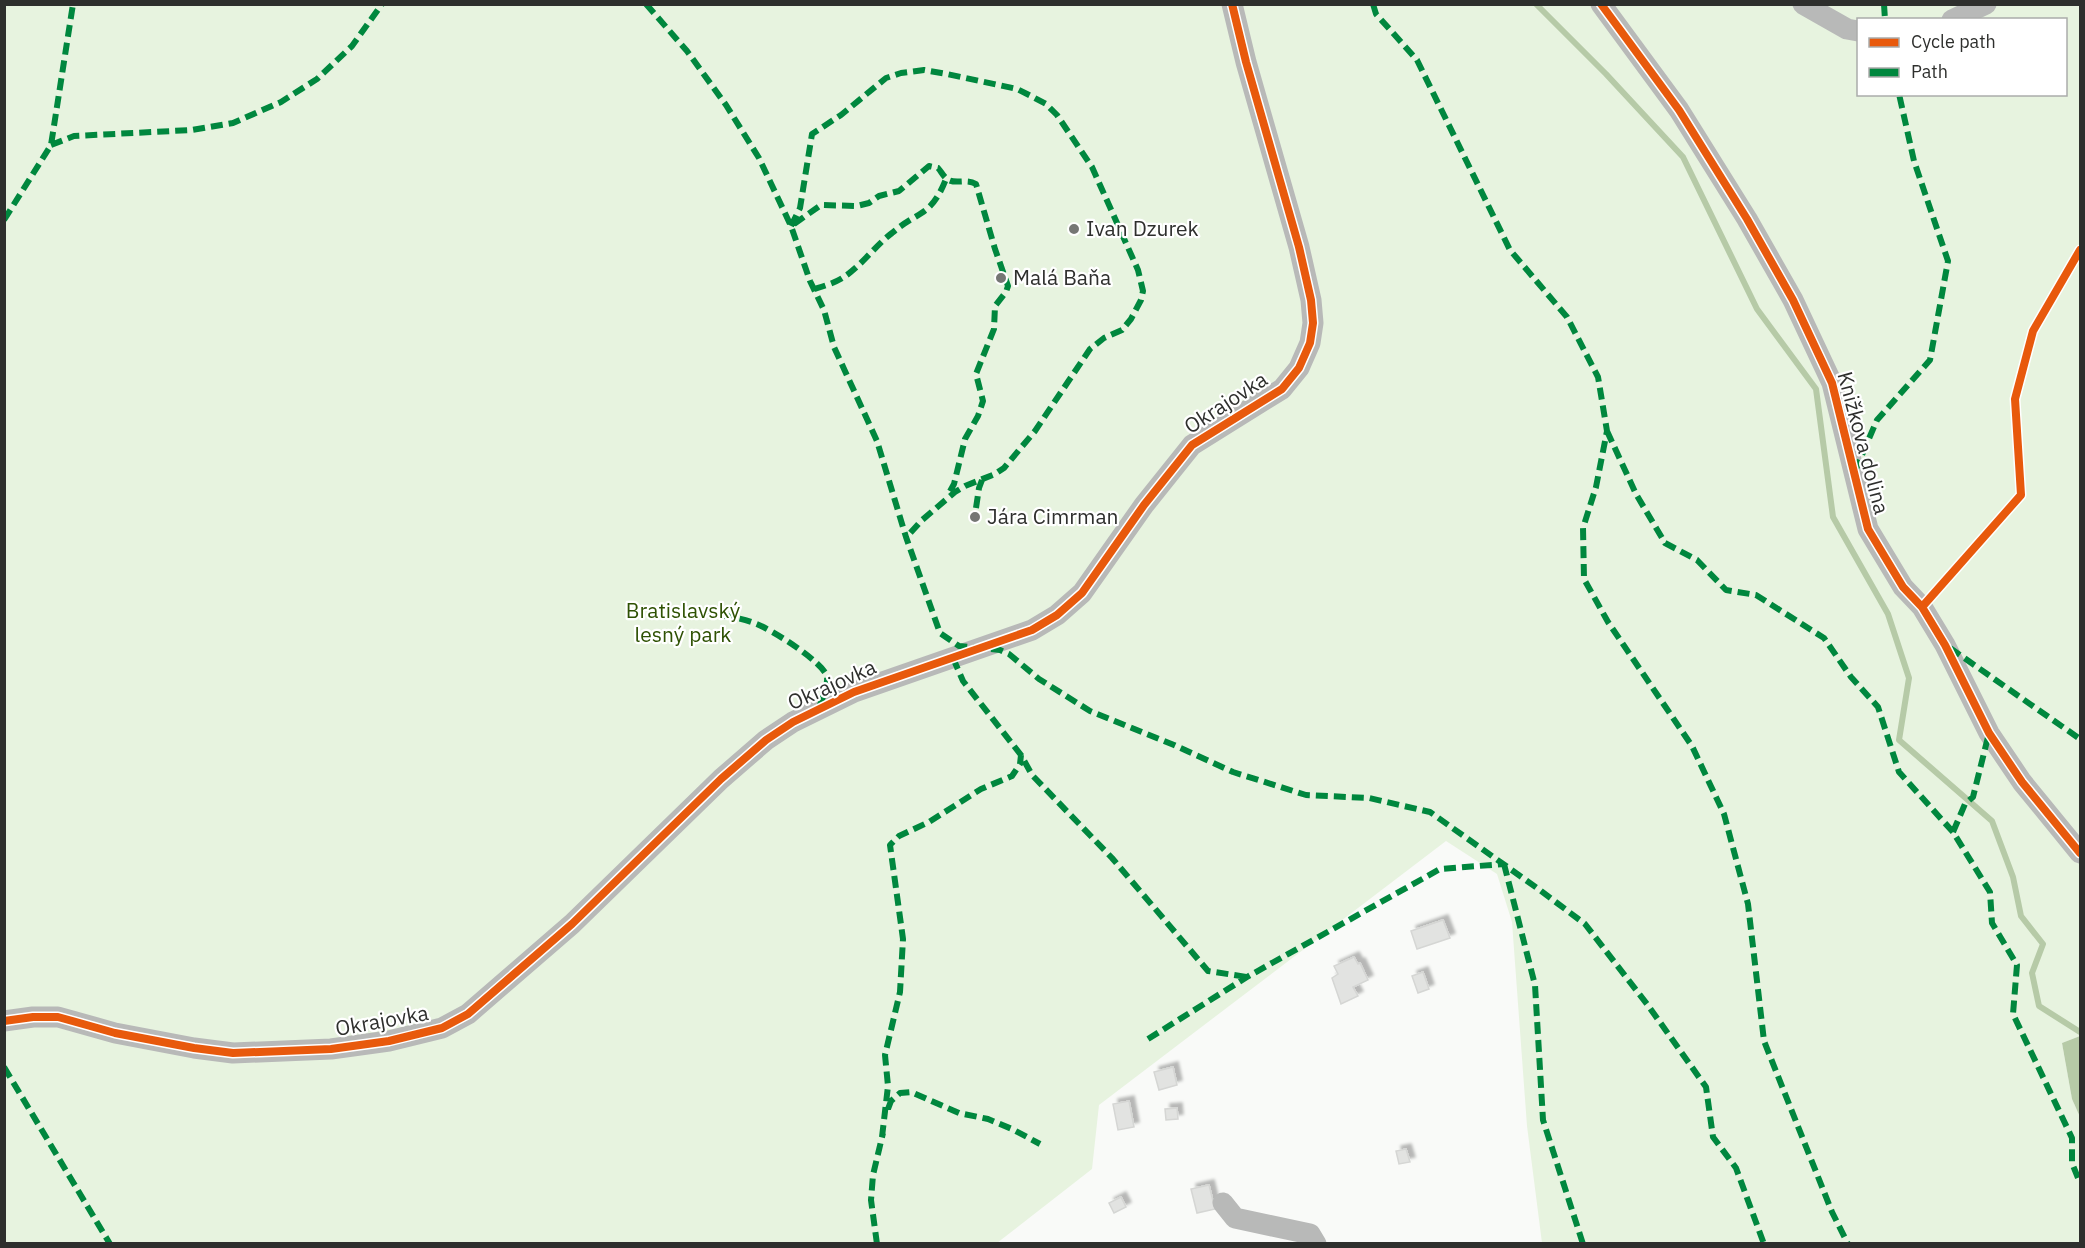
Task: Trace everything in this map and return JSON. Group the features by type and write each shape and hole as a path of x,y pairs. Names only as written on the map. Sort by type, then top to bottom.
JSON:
{"street":[{"name":"Okrajovka","path":"4,1021 33,1017 58,1017 115,1033 233,1053 331,1049 397,1040 442,1028 468,1014 564,931 638,862 721,778 766,740 793,722 854,692 1032,630 1057,615 1082,593 1144,505 1192,446 1282,389 1299,368 1310,343 1312,311 1299,248 1246,62 1232,4"},
{"name":"Knižkova dolina","path":"1601,4 1679,110 1748,219 1793,300 1832,383 1868,528 1903,587 1922,607 1946,645 1989,734 2022,782 2080,853"},
{"path":"1803,4 1847,29 1857,31"},
{"path":"1956,18 1986,4"},
{"path":"1223,1203 1235,1218 1310,1234 1316,1244"}],"green space":[{"name":"Bratislavský lesný park","path":"5,5 2080,5 2080,1036 2062,1043 2072,1099 2080,1117 2080,1243 1542,1243 1527,1126 1512,922 1497,874 1446,841 1099,1105 1092,1169 997,1243 5,1244"}],"shaded area":[{"path":"2080,1036 2080,1117 2072,1099 2062,1043"}],"building":[{"path":"1443,920 1450,938 1417,949 1411,931"},
{"path":"1354,957 1358,964 1360,963 1368,980 1353,987 1358,996 1341,1004 1332,978 1338,974 1334,966"},
{"path":"1423,972 1429,989 1418,993 1412,976"},
{"path":"1173,1067 1177,1085 1159,1090 1154,1072"},
{"path":"1129,1101 1134,1127 1118,1130 1113,1104"},
{"path":"1177,1108 1178,1119 1166,1120 1165,1109"},
{"path":"1406,1149 1410,1162 1399,1164 1396,1151"},
{"path":"1209,1185 1215,1209 1197,1213 1191,1189"},
{"path":"1121,1197 1126,1207 1114,1213 1109,1203"}],"waterway":[{"path":"1536,4 1606,74 1683,157 1757,309 1816,389 1833,517 1888,614 1909,678 1899,740 1992,821 2013,877 2021,916 2043,944 2032,973 2039,1006 2080,1032"}],"marked path":[{"path":"4,220 51,145 73,4"},
{"path":"51,145 74,136 192,130 233,123 281,102 317,79 352,46 382,4"},
{"path":"646,4 687,51 726,105 759,158 791,226 810,281 824,310 834,347 877,441 906,537 940,633 959,646 1000,650 1009,654 1039,679 1090,711 1233,772 1306,795 1369,798 1430,812 1537,888 1585,924 1647,1004 1706,1087 1713,1137 1736,1168 1764,1244"},
{"path":"1373,4 1376,14 1417,60 1510,250 1567,317 1598,377 1607,431 1596,487 1583,528 1584,579 1608,622 1692,746 1724,814 1748,904 1764,1041 1832,1212 1848,1244"},
{"path":"1884,4 1885,18"},
{"path":"791,226 800,208 812,134 841,115 886,78 901,73 924,70 1017,89 1046,104 1057,115 1092,167 1138,270 1143,291 1131,319 1122,330 1104,338 1090,349 1035,431 1004,468 955,492 921,521 905,539"},
{"path":"1855,471 1877,420 1930,360 1948,261 1914,161 1899,96"},
{"path":"794,224 821,205 857,206 869,203 879,196 899,191 929,166 938,168 950,181 976,184 1008,286 995,306 994,329 976,374 983,401 978,416 965,439 954,484 948,495"},
{"path":"814,289 844,277 892,233 924,212 935,200 946,179"},
{"path":"1607,431 1636,494 1665,543 1697,560 1726,590 1756,595 1824,638 1851,677 1878,707 1899,772 1953,832 1990,892 1992,923 2017,965 2013,1014 2072,1138 2072,1163 2080,1183"},
{"path":"976,508 982,480"},
{"path":"704,613 736,618 761,626 783,638 817,663 827,677 826,689 819,708"},
{"path":"1950,648 2080,739"},
{"path":"953,658 963,681 1021,755 1032,775 1112,858 1208,971 1247,977"},
{"path":"1953,832 1965,804 1973,797 1989,733"},
{"path":"882,1137 888,1086 885,1055 900,992 903,939 890,845 899,836 929,822 981,789 1012,776 1020,764 1021,755"},
{"path":"1504,864 1535,985 1543,1120 1583,1244"},
{"path":"1148,1039 1247,977 1440,869 1504,864"},
{"path":"4,1067 110,1244"},
{"path":"888,1109 891,1101 900,1093 911,1092 959,1113 988,1119 1040,1144"},
{"path":"877,1244 871,1200 873,1175 883,1133"}],"cycle path":[{"path":"4,1021 33,1017 58,1017 115,1033 233,1053 331,1049 389,1041 442,1028 468,1014 572,924 721,779 766,740 793,722 854,692 1032,630 1057,615 1082,593 1144,505 1192,445 1282,389 1299,368 1310,343 1313,323 1311,300 1299,247 1246,62 1232,4"},
{"path":"1601,4 1679,110 1747,219 1793,300 1832,383 1868,529 1903,587 1922,607 1945,645 1989,733 2022,782 2080,853"},
{"path":"1922,607 2021,495 2015,399 2033,331 2080,250"}],"place":[{"name":"Ivan Dzurek","path":"1074,229"},
{"name":"Malá Baňa","path":"1001,278"},
{"name":"Jára Cimrman","path":"975,517"}]}
